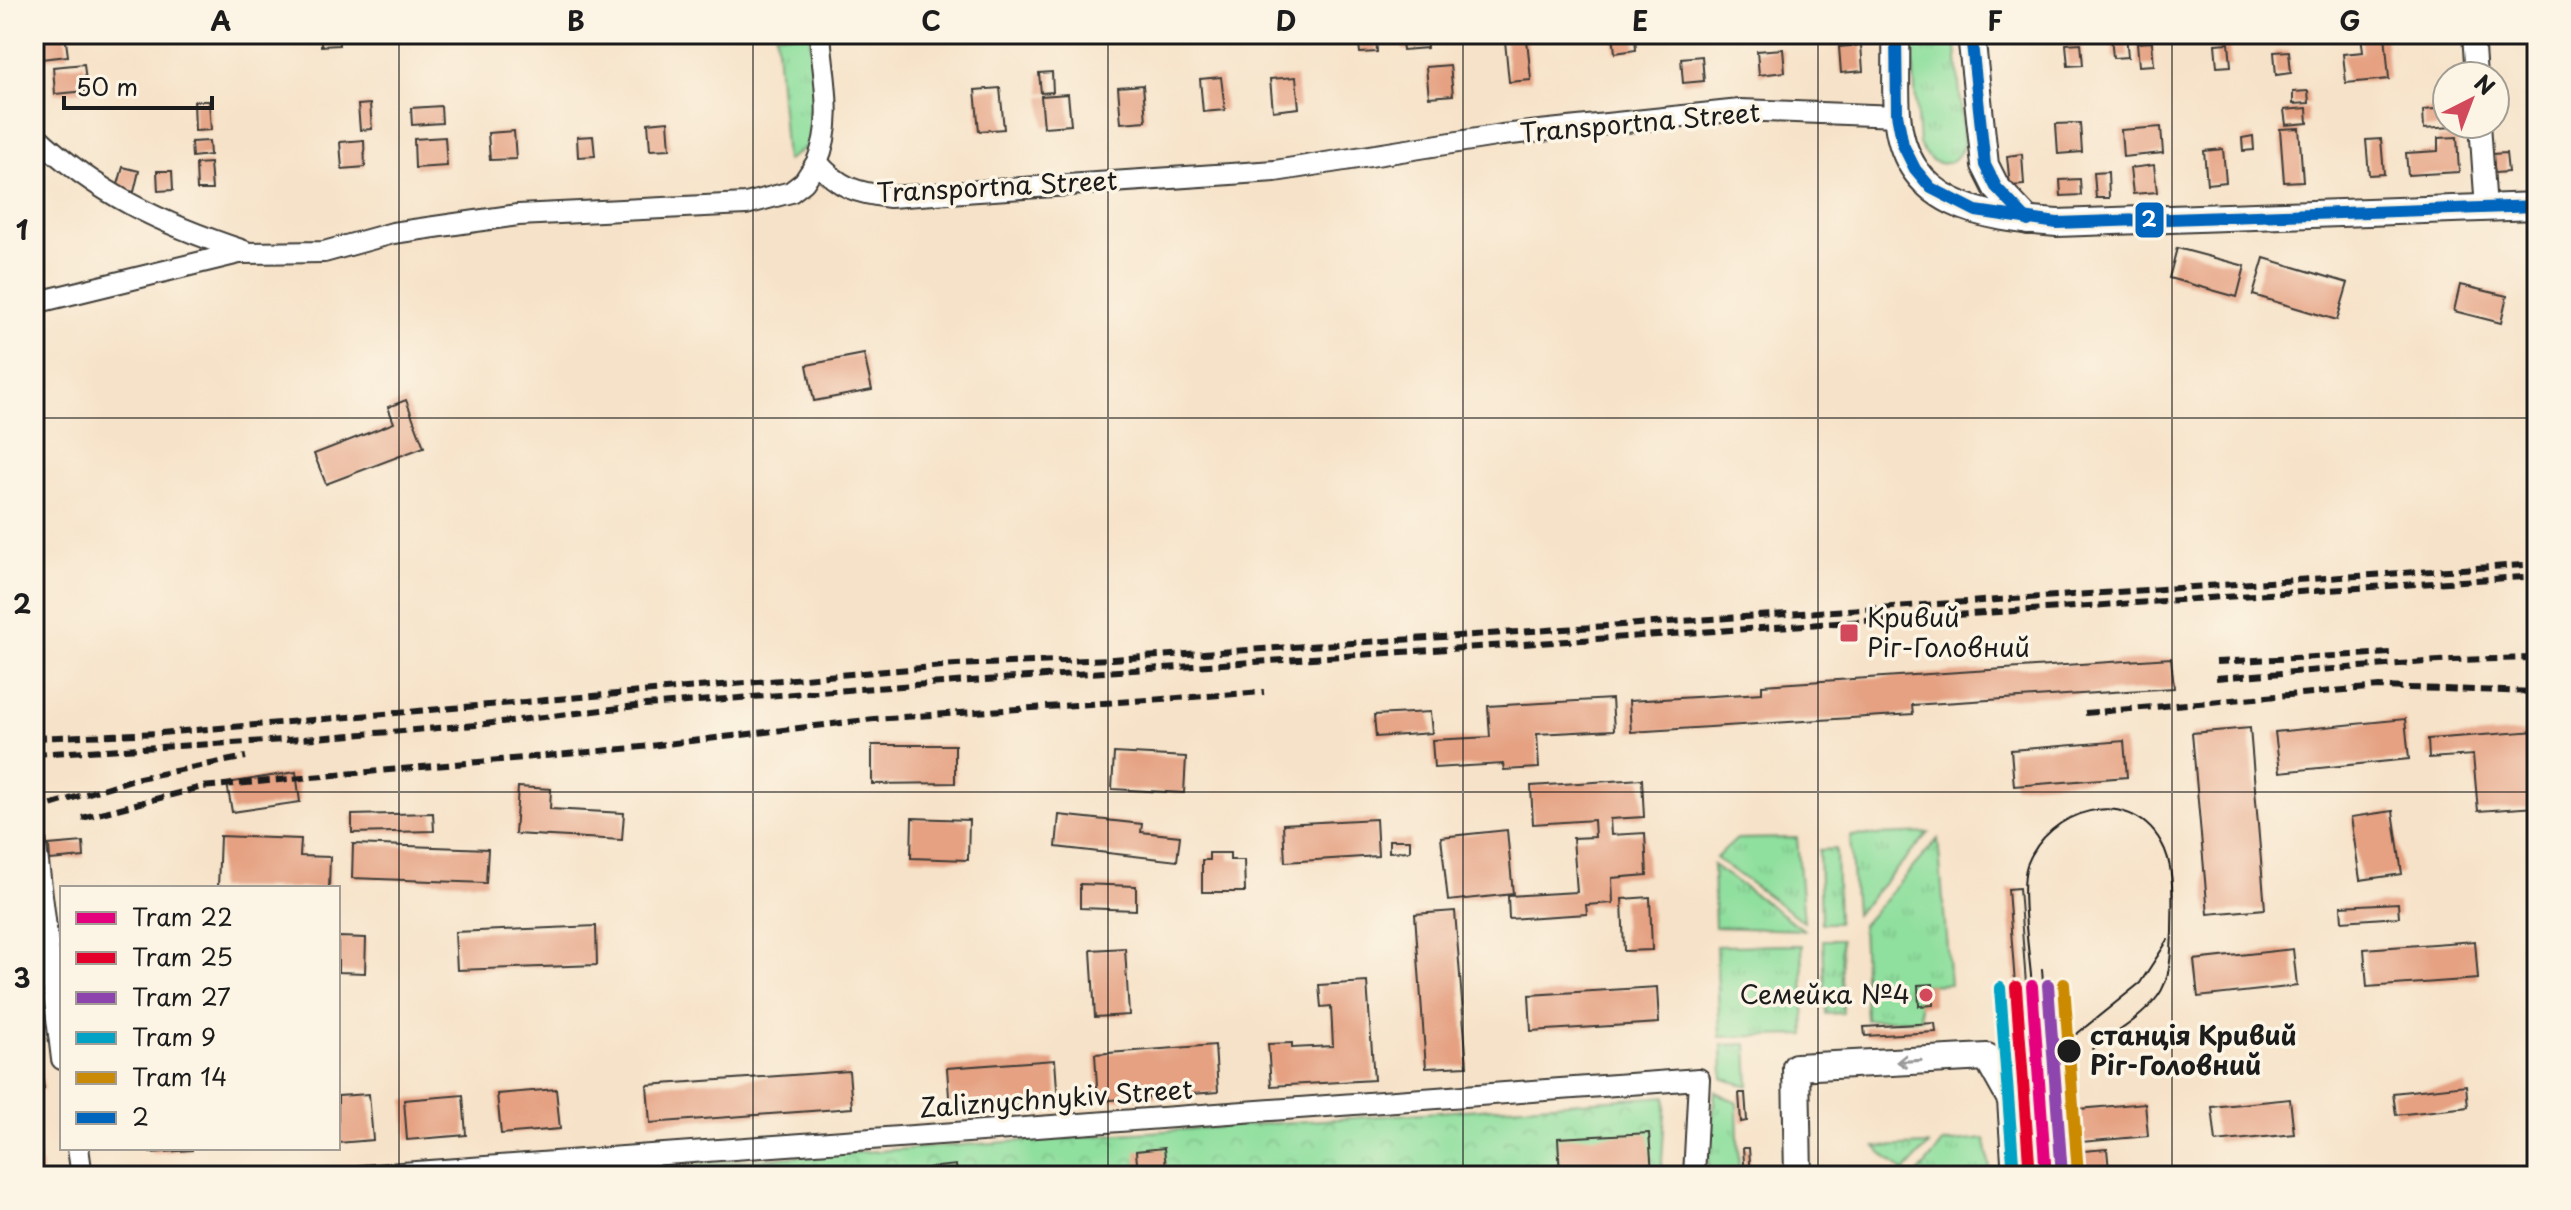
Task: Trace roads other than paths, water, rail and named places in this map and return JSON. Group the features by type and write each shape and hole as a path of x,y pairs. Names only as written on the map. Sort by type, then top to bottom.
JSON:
{"street":[{"path":"34,303 239,253 324,252 393,233 518,215 746,204 791,192 804,182 825,143 828,120 820,34"},
{"path":"1896,34 1897,116 1902,140 1915,167 1938,193 1961,208 2028,221 2537,206"},
{"path":"1971,34 1985,165 1996,187 2028,221"},
{"path":"2473,34 2475,60"},
{"name":"Transportna Street","path":"817,162 833,180 854,192 890,197 1275,171 1502,135 1740,110 1897,116"},
{"path":"34,134 86,179 115,198 161,220 254,254"},
{"path":"2481,140 2486,209"},
{"path":"35,838 60,1043"},
{"path":"1798,1176 1796,1067 1987,1057 2011,1100 2016,1176"},
{"name":"Zaliznychnykiv Street","path":"361,1176 1699,1079 1694,1176"},
{"path":"78,1150 82,1176"}],"tram line":[{"path":"2032,986 2024,890 2027,865 2037,846 2052,830 2070,818 2090,811 2110,809 2129,814 2147,824 2166,852 2171,874 2172,932 2168,973 2158,996 2144,1011 2092,1049"},
{"path":"2052,1107 2050,1073 2068,1041 2140,983 2168,940"},
{"path":"2042,969 2050,1073"},
{"name":"14","path":"2064,984 2078,1174"},
{"name":"27","path":"2048,985 2062,1175"},
{"name":"22","path":"2032,986 2046,1176"},
{"name":"25","path":"2016,987 2030,1176"},
{"name":"9","path":"2000,988 2014,1176"}],"railway":[{"path":"34,738 161,733 956,665 1113,659 2537,564"},
{"path":"34,754 302,739 476,725 645,705 955,682 2537,576"},
{"path":"2216,662 2392,653"},
{"path":"2216,678 2452,660 2537,658"},
{"path":"2085,713 2379,687 2537,692"},
{"path":"82,818 202,787 633,748 874,719 1264,692"},
{"path":"34,810 134,779 246,757"}],"place":[{"name":"Кривий Ріг-Головний","path":"1849,633"},
{"name":"Семейка №4","path":"1926,995"},
{"name":"станція Кривий Ріг-Головний","path":"2069,1051"}]}
